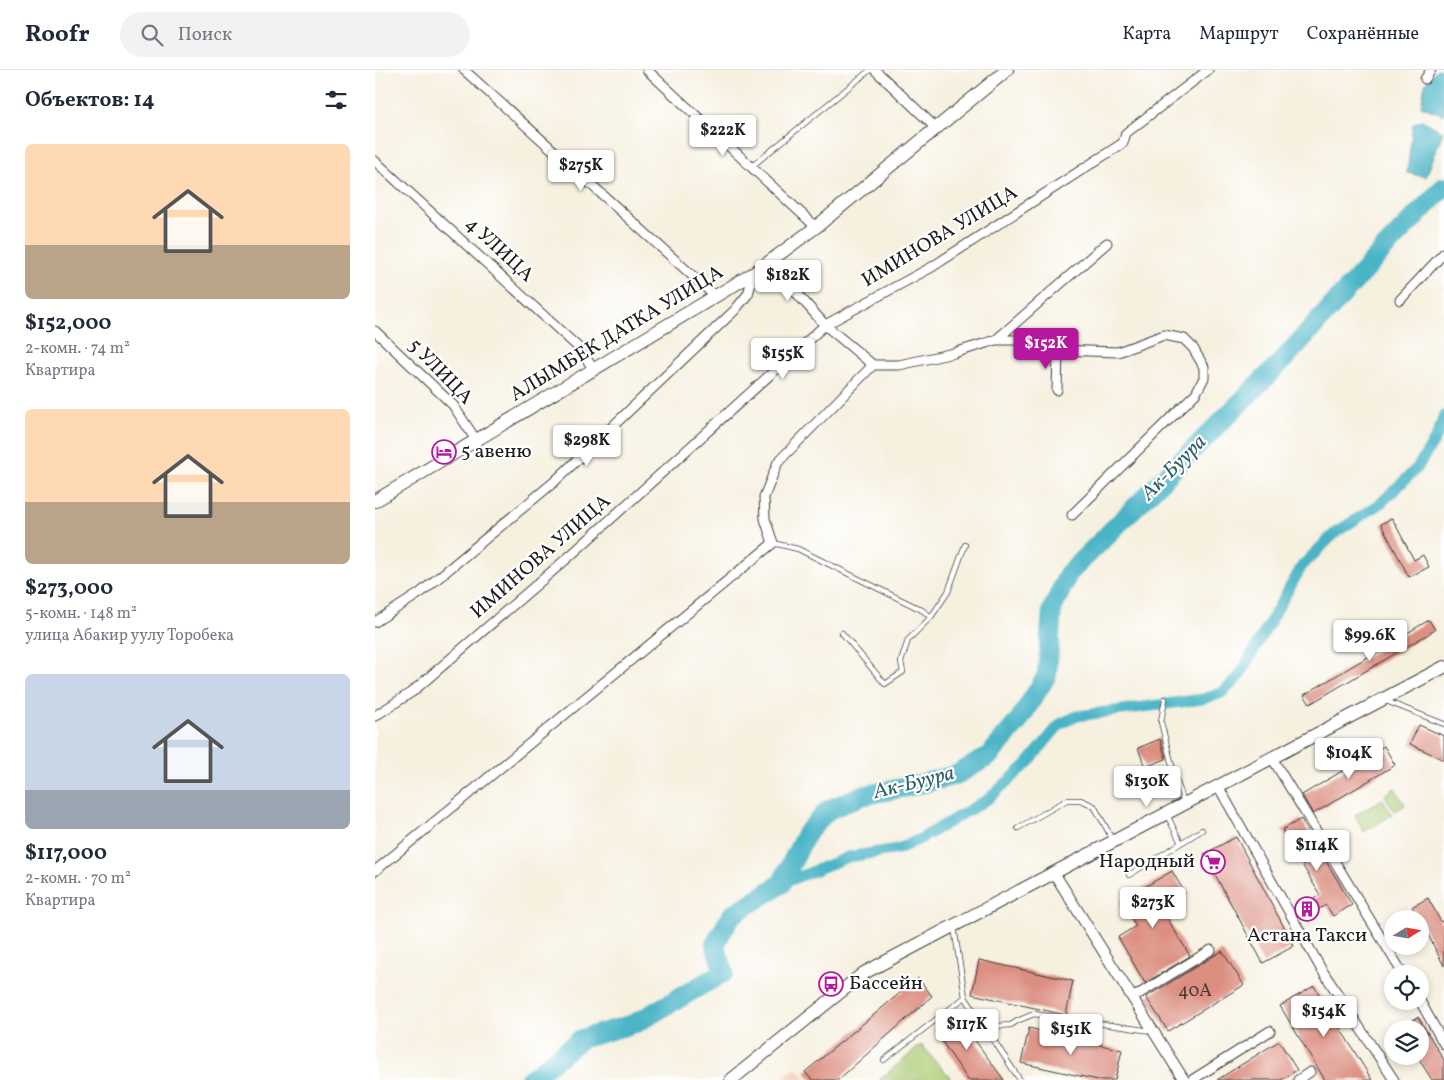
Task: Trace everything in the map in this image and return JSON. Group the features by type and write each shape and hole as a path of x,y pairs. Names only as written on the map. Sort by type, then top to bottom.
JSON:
{"main road":[{"name":"АЛЫМБЕК ДАТКА УЛИЦА","path":"375,501 754,273 816,228 1007,70"},
{"path":"739,1078 864,973 1444,667"}],"street":[{"path":"464,70 715,296"},
{"path":"647,70 816,228"},
{"path":"875,70 936,128"},
{"name":"ИМИНОВА УЛИЦА","path":"375,716 412,692 571,556 825,325 932,267 1123,143 1126,133 1208,70"},
{"path":"1425,79 1431,70"},
{"name":"4 УЛИЦА","path":"375,161 580,349 594,370"},
{"path":"996,340 1107,243"},
{"path":"1400,300 1444,252"},
{"path":"769,262 825,325 873,365 899,365 954,353 996,340 1021,340 1058,350 1118,352 1165,335 1184,339 1193,348 1205,367 1204,378 1196,393 1072,515"},
{"path":"375,622 420,593 554,482 735,310 748,294 754,273"},
{"name":"5 УЛИЦА","path":"375,331 453,405 476,440"},
{"path":"1057,390 1058,350"},
{"path":"375,871 773,543 765,519 764,497 778,462 873,365"},
{"path":"1273,758 1398,965"},
{"path":"1218,786 1320,967 1394,1080"},
{"path":"1054,873 1184,1080"},
{"path":"1132,998 1211,950"},
{"path":"1424,1010 1444,1044"},
{"path":"1192,1080 1270,1031"},
{"path":"1298,1080 1310,1072"}],"lane":[{"path":"751,167 870,70"},
{"path":"773,543 798,549 922,610 931,617"},
{"path":"842,633 885,684 903,672 901,662 908,640 931,617 948,592 965,546"},
{"path":"1165,699 1161,722 1174,774 1185,804"},
{"path":"1382,700 1444,724"},
{"path":"1018,828 1067,800 1081,800 1094,806 1114,841"},
{"path":"1166,814 1181,843"},
{"path":"1129,874 1202,830"},
{"path":"954,925 965,997 1020,1080"},
{"path":"884,1060 965,997"},
{"path":"985,1026 1011,1025 1033,1014 1153,1031"}],"shaded area":[{"path":"796,1067 807,1080 781,1080"}],"green space":[{"path":"1395,788 1405,805 1394,812 1385,795"},
{"path":"1383,799 1392,815 1364,832 1355,815"},
{"path":"921,1045 950,1077 949,1080 879,1080"}],"water":[{"path":"1436,70 1444,70 1444,115 1421,106 1425,84"},
{"path":"1422,120 1443,132 1426,177 1407,173 1413,124"}],"building":[{"path":"1392,518 1414,560 1423,555 1429,567 1409,577 1381,524"},
{"path":"1429,620 1435,630 1310,704 1304,695"},
{"path":"1419,725 1444,736 1444,760 1410,744"},
{"path":"1160,739 1166,759 1145,767 1138,748"},
{"path":"1384,746 1395,765 1313,814 1302,795"},
{"path":"1301,819 1352,905 1333,916 1326,905 1305,917 1300,907 1320,895 1282,830"},
{"path":"1236,837 1294,946 1263,963 1204,854"},
{"path":"1172,871 1185,893 1161,908 1190,956 1145,983 1118,937 1136,926 1121,901"},
{"path":"1428,898 1441,922 1444,921 1444,966 1429,937 1429,910 1414,910 1412,907"},
{"path":"1222,951 1244,985 1168,1031 1146,997"},
{"path":"979,960 1073,981 1066,1015 972,994"},
{"path":"918,978 932,996 838,1080 812,1080 805,1072"},
{"path":"1314,986 1372,1080 1325,1080 1280,1006"},
{"path":"955,1013 1004,1080 968,1080 935,1031"},
{"path":"1029,1028 1122,1050 1115,1080 1098,1080 1021,1063"},
{"path":"1429,1035 1444,1060 1444,1080 1432,1080 1423,1065 1429,1065"},
{"path":"1279,1041 1297,1070 1281,1080 1217,1080"}],"waterway":[{"name":"Ак-Буура","path":"529,1080 581,1039 636,1023 724,972 715,944 732,915 781,884 806,834 828,810 861,796 956,775 989,756 1018,722 1047,675 1052,610 1068,574 1284,359 1383,250 1444,187"},
{"path":"781,884 848,857 898,849 922,838 988,799 1027,764 1060,724 1077,716 1203,699 1222,693 1238,678 1302,566 1335,533 1381,503 1417,468 1436,438 1444,416"}],"place":[{"name":"5 авеню","path":"444,452"},
{"name":"Народный","path":"1213,862"},
{"name":"Астана Такси","path":"1307,909"},
{"name":"Бассейн","path":"831,984"}]}
